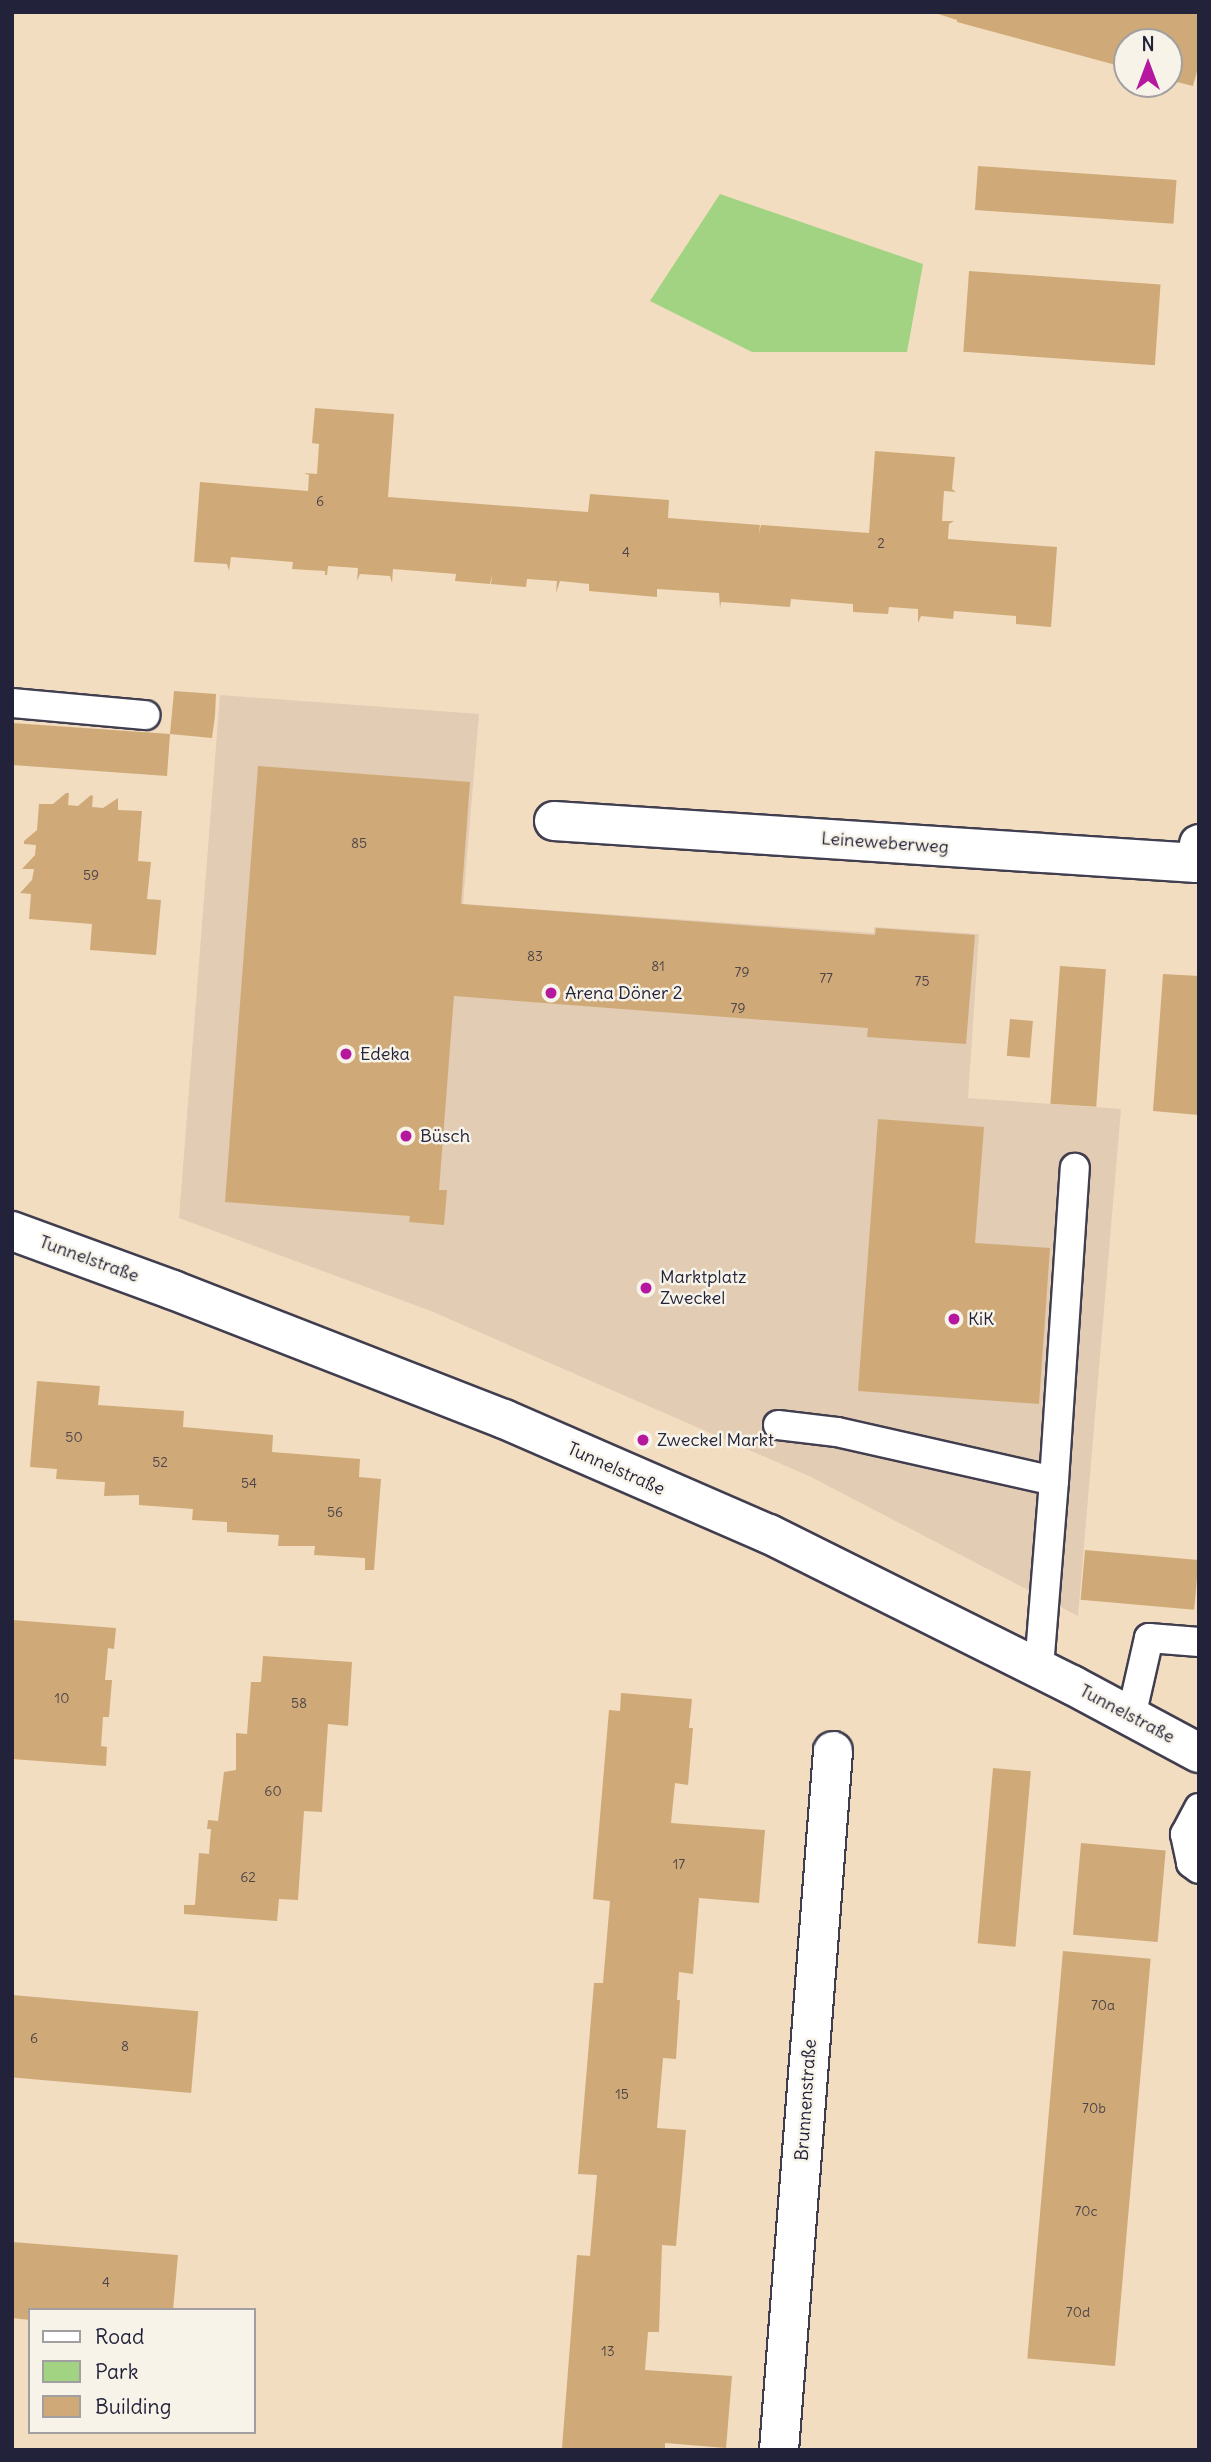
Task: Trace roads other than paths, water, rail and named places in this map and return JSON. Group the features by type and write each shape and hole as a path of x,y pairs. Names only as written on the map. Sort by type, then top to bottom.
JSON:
{"street":[{"name":"Leineweberweg","path":"554,821 1197,863 1199,844"},
{"name":"Tunnelstraße","path":"12,1231 173,1290 504,1419 769,1534 1039,1669 1199,1753"},
{"name":"Brunnenstraße","path":"779,2450 833,1751"}],"lane":[{"path":"12,703 145,715"},
{"path":"1039,1669 1075,1168"},
{"path":"778,1425 838,1432 1054,1481"},
{"path":"1131,1717 1149,1638 1199,1642"},
{"path":"1199,1808 1185,1834 1191,1863 1199,1870"}],"place":[{"name":"Arena Döner 2","path":"551,993"},
{"name":"Edeka","path":"346,1054"},
{"name":"Büsch","path":"406,1136"},
{"name":"Marktplatz Zweckel","path":"646,1288"},
{"name":"KiK","path":"954,1319"},
{"name":"Zweckel Markt","path":"643,1440"}]}
